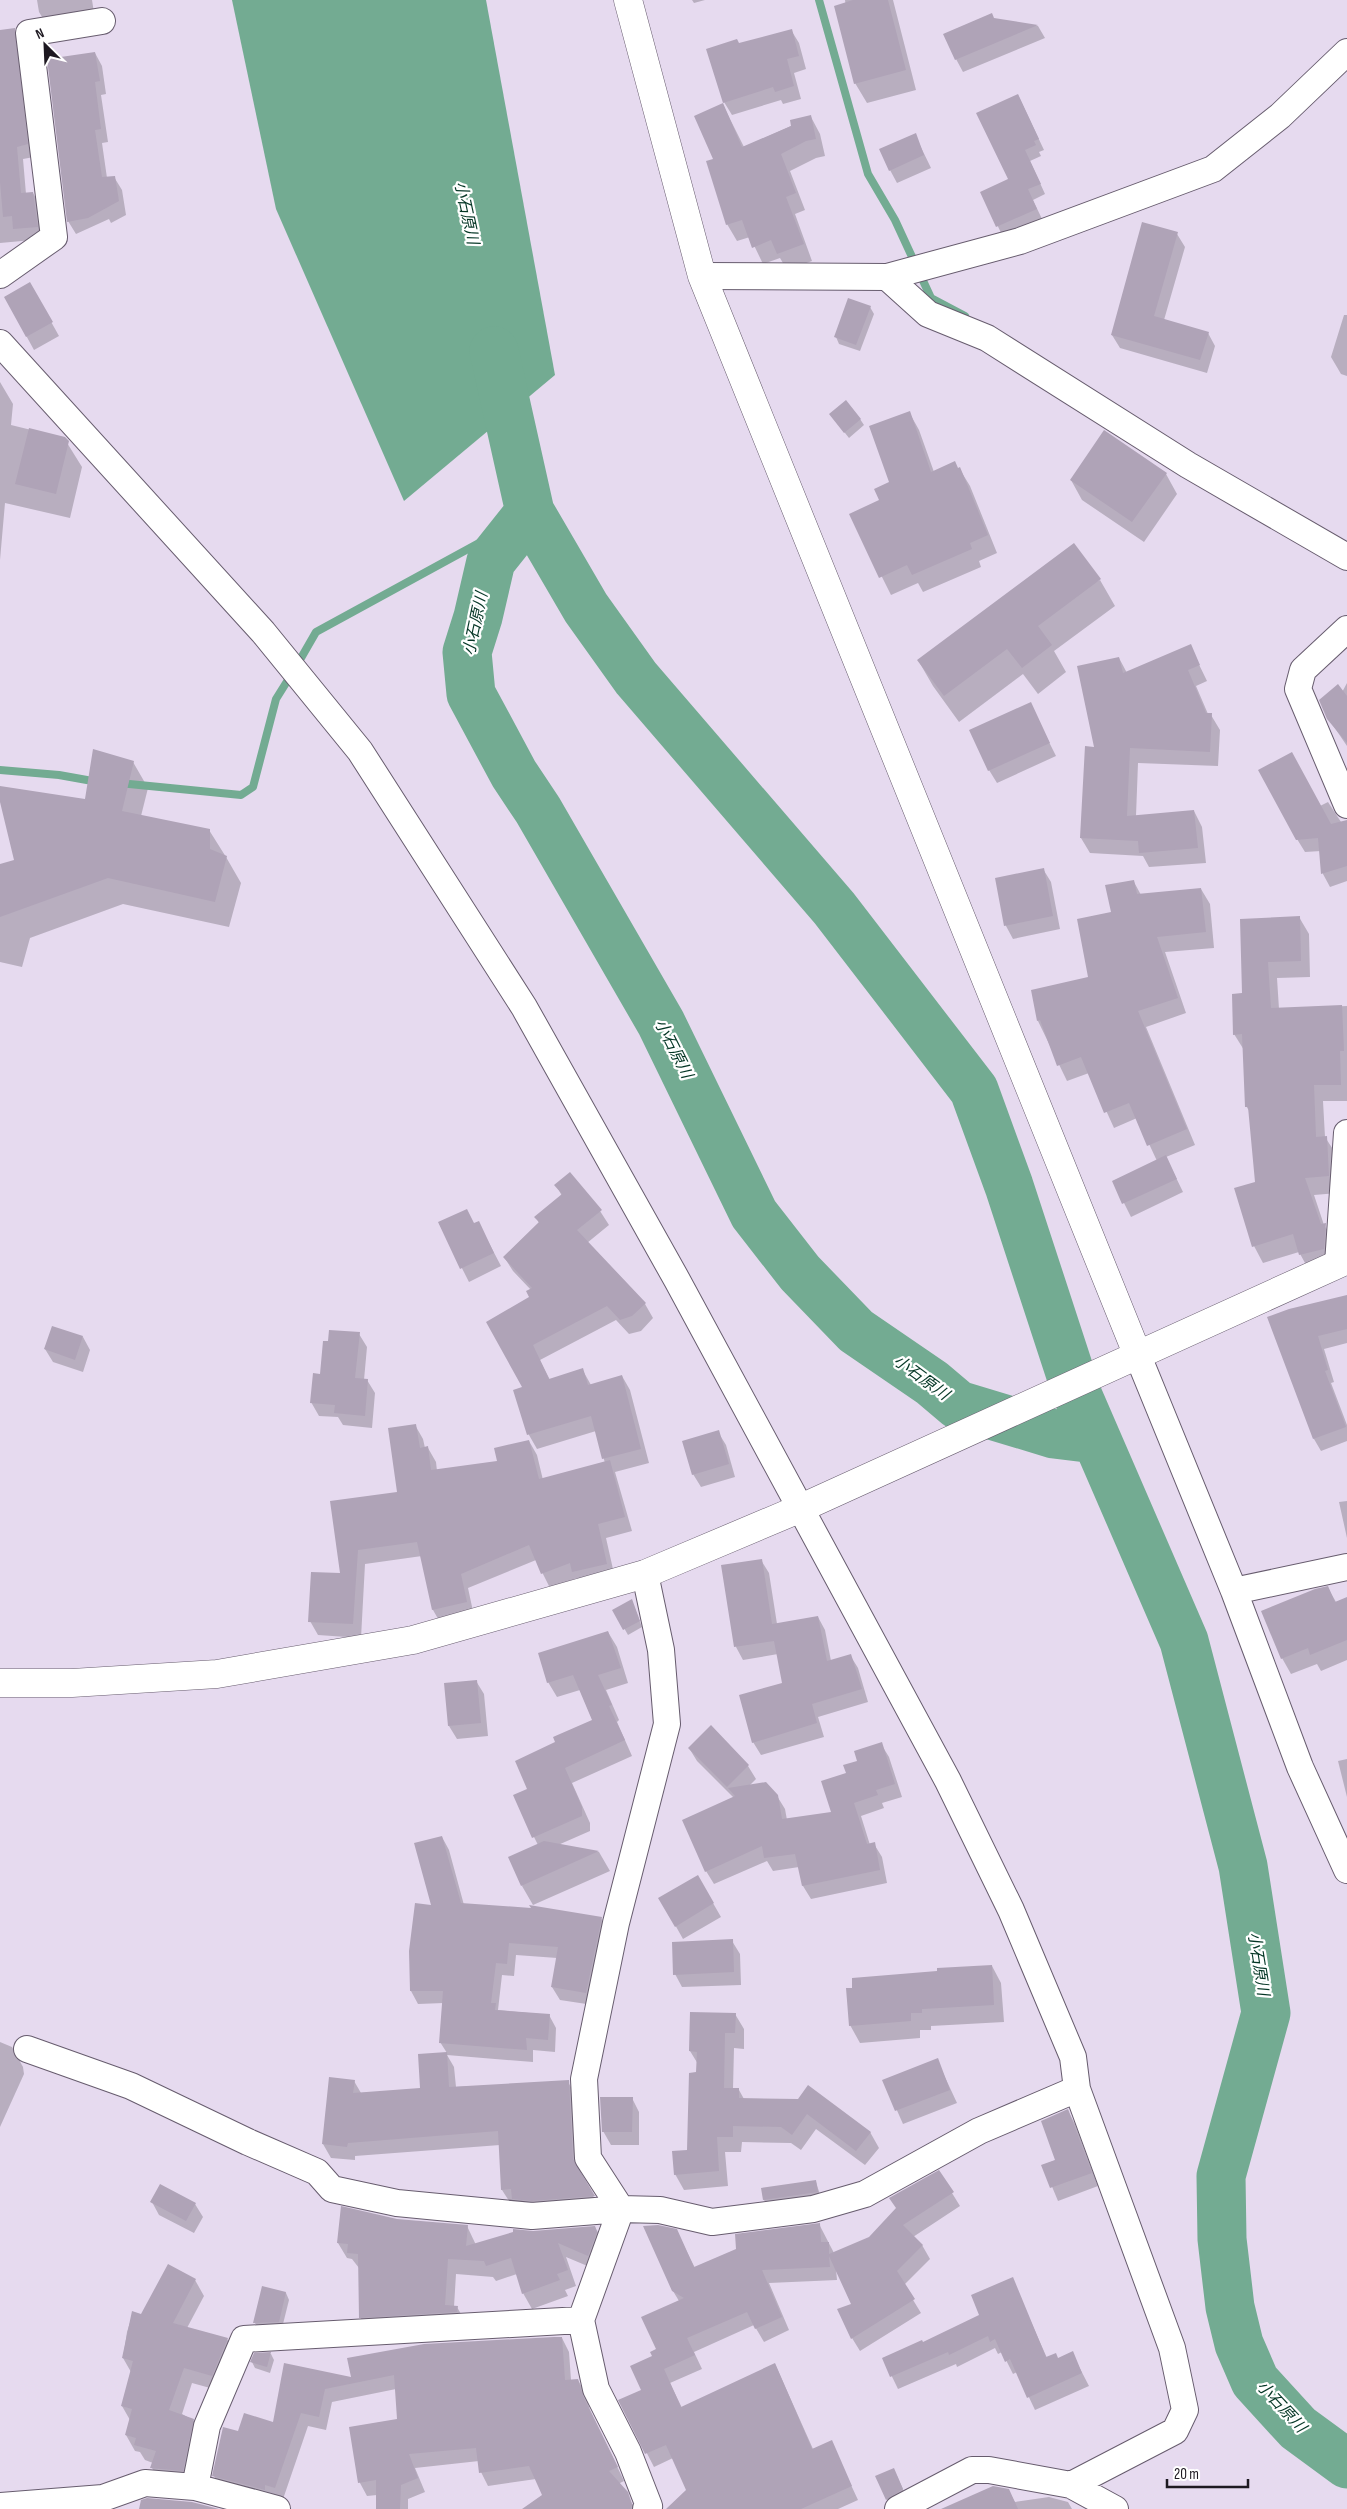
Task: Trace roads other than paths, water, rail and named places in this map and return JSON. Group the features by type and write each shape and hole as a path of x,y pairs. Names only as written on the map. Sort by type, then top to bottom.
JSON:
{"street":[{"path":"628,0 702,276 1234,1591 1300,1767 1337,1825 1347,1870"},
{"path":"0,275 54,237 29,33 102,21"},
{"path":"702,276 887,277 1020,240 1213,169 1280,116 1347,52"},
{"path":"887,277 928,314 987,338 1188,465 1347,557"},
{"path":"0,343 263,632 360,751 524,1007 806,1505 948,1782 1011,1910 1073,2057 1077,2089 1172,2348 1185,2410 1175,2431 1072,2485"},
{"path":"1347,629 1303,670 1298,689 1347,805"},
{"path":"0,1682 72,1683 227,1672 413,1640 645,1574 806,1505 1342,1262 1347,1133"},
{"path":"1234,1591 1347,1567"},
{"path":"621,2209 588,2158 584,2079 616,1923 668,1724 661,1650 645,1574"},
{"path":"28,2049 131,2086 316,2172 332,2189 397,2202 532,2216 621,2209 660,2210 712,2222 813,2209 865,2194 979,2131 1077,2089"},
{"path":"621,2209 581,2320 596,2389 628,2452 649,2508"},
{"path":"196,2487 207,2426 244,2339 581,2320"},
{"path":"898,2509 972,2470 989,2470 1072,2485 1115,2509"},
{"path":"0,2506 102,2498 145,2483 196,2487 277,2509"}],"water":[{"path":"232,0 486,0 555,375 404,501 276,209"}],"waterway":[{"path":"819,0 868,174 895,220 931,298 965,316"},
{"name":"小石原川","path":"494,351 530,512 586,608 636,678 834,908 974,1090 1009,1186 1077,1394 1184,1641 1243,1866 1266,2013 1221,2176 1222,2239 1230,2307 1239,2344 1255,2381 1298,2428 1347,2464"},
{"path":"297,665 316,632 479,543 530,512"},
{"name":"小石原川","path":"530,512 491,561 478,617 467,652 471,694 514,774 538,810 661,1023 754,1214 800,1273 856,1331 932,1383 958,1405 1054,1434 1095,1439"},
{"path":"119,783 241,795 253,787 276,699 291,675"},
{"path":"0,770 59,775 98,782"}]}
